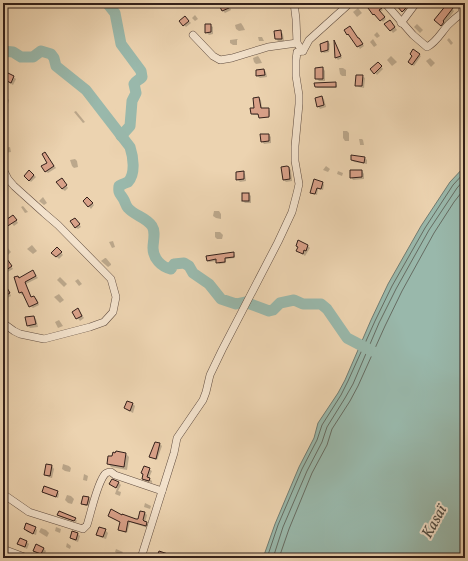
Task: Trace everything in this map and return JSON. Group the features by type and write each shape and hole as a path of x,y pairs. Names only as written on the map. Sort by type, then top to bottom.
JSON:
{"street":[{"path":"294,3 297,43 303,51"},
{"path":"303,51 309,40 350,3"},
{"path":"385,3 412,35 427,48 432,45 450,23 463,15 462,5 465,3"},
{"path":"401,23 416,3"},
{"path":"193,35 217,60 232,58 268,47 297,43"},
{"path":"141,558 174,453 177,438 203,400 210,375 292,212 298,184 295,146 300,104 296,76 296,60 297,52 303,51"},
{"path":"3,172 4,171 14,186 58,224 111,279 116,297 113,312 104,322 44,339 20,334 3,323"},
{"path":"3,494 29,512 83,529 88,525 99,485 104,475 108,472 162,491"},
{"path":"3,549 27,558"}],"water":[{"name":"Kasaï","path":"465,166 465,558 263,558 275,524 299,467 314,438 318,423 345,380 388,284 421,226 450,182"}],"building":[{"path":"227,3 229,8 222,11 219,5"},
{"path":"374,3 378,3 382,8 379,10 385,17 380,21 368,8"},
{"path":"401,3 410,3 402,12 397,6"},
{"path":"447,4 453,8 441,26 434,20"},
{"path":"185,16 189,21 183,26 179,21"},
{"path":"390,20 395,27 390,31 384,24"},
{"path":"205,24 211,24 211,32 205,33"},
{"path":"350,26 363,44 357,47 348,34 347,35 344,30"},
{"path":"281,30 282,39 275,39 274,31"},
{"path":"334,40 341,56 335,58"},
{"path":"328,41 328,50 321,52 320,44"},
{"path":"413,49 420,54 412,65 408,62 412,56 410,54"},
{"path":"378,62 382,66 374,74 370,69"},
{"path":"323,67 323,79 315,79 315,68"},
{"path":"264,69 265,75 256,76 256,70"},
{"path":"8,73 14,76 11,83 5,80"},
{"path":"356,75 363,75 362,86 355,86"},
{"path":"336,82 336,87 315,87 314,83"},
{"path":"322,96 324,105 317,107 315,98"},
{"path":"259,97 261,108 269,108 269,117 259,118 258,114 251,114 250,108 254,108 253,98"},
{"path":"260,134 269,134 269,141 261,142"},
{"path":"45,152 54,166 45,172 41,166 47,163 42,154"},
{"path":"351,155 365,157 364,163 351,160"},
{"path":"281,167 289,167 290,179 283,180"},
{"path":"29,170 34,175 29,181 24,176"},
{"path":"350,170 362,170 362,177 350,178"},
{"path":"244,171 244,179 236,180 236,172"},
{"path":"62,178 67,185 62,189 56,182"},
{"path":"314,179 323,182 321,189 317,188 315,194 310,193"},
{"path":"242,193 249,193 249,201 242,201"},
{"path":"87,197 93,203 88,207 83,201"},
{"path":"13,215 17,220 3,229 3,222"},
{"path":"75,218 80,224 75,228 70,221"},
{"path":"298,240 308,245 303,254 296,251 298,247 296,246"},
{"path":"57,247 62,252 56,257 51,253"},
{"path":"234,252 234,257 225,258 225,262 216,263 216,259 207,261 206,256"},
{"path":"7,259 12,266 3,271 3,262"},
{"path":"33,270 36,276 25,282 31,297 34,296 38,303 29,307 22,292 19,293 14,277 18,276 19,278"},
{"path":"3,281 10,293 3,297"},
{"path":"78,308 82,316 76,319 72,312"},
{"path":"34,316 36,324 27,326 25,317"},
{"path":"127,401 133,403 130,411 124,408"},
{"path":"155,442 160,443 156,459 149,457"},
{"path":"116,451 126,453 124,467 107,464 108,456 112,456 113,452 115,453"},
{"path":"46,464 52,465 50,476 44,475"},
{"path":"144,466 150,468 147,477 150,478 149,481 142,479 143,474 141,473"},
{"path":"112,479 119,482 116,488 109,484"},
{"path":"44,486 58,491 56,497 42,492"},
{"path":"83,496 89,497 87,505 81,504"},
{"path":"111,509 122,515 136,519 138,519 140,511 145,512 143,520 147,522 146,526 128,521 126,532 118,530 120,522 108,516"},
{"path":"59,511 76,518 74,521 57,515"},
{"path":"26,523 36,527 33,534 24,529"},
{"path":"99,527 106,529 103,537 96,535"},
{"path":"72,531 78,533 76,540 70,538"},
{"path":"20,538 27,541 25,547 17,544"},
{"path":"36,544 44,548 41,554 33,551"},
{"path":"159,551 168,554 167,558 157,556"}],"waterway":[{"path":"107,3 115,13 121,44 141,71 142,77 134,84 136,93 132,101 130,126 121,136"},
{"path":"3,51 13,52 21,57 33,57 41,51 51,54 54,58 56,66 86,90 130,147 133,160 131,179 119,186 119,192 128,208 152,226 154,234 153,252 156,259 161,264 171,269 174,264 184,263 189,266 193,273 209,284 221,299 236,304 245,302 269,311 273,310 280,303 294,300 303,304 321,304 327,309 347,338 372,351"}]}
